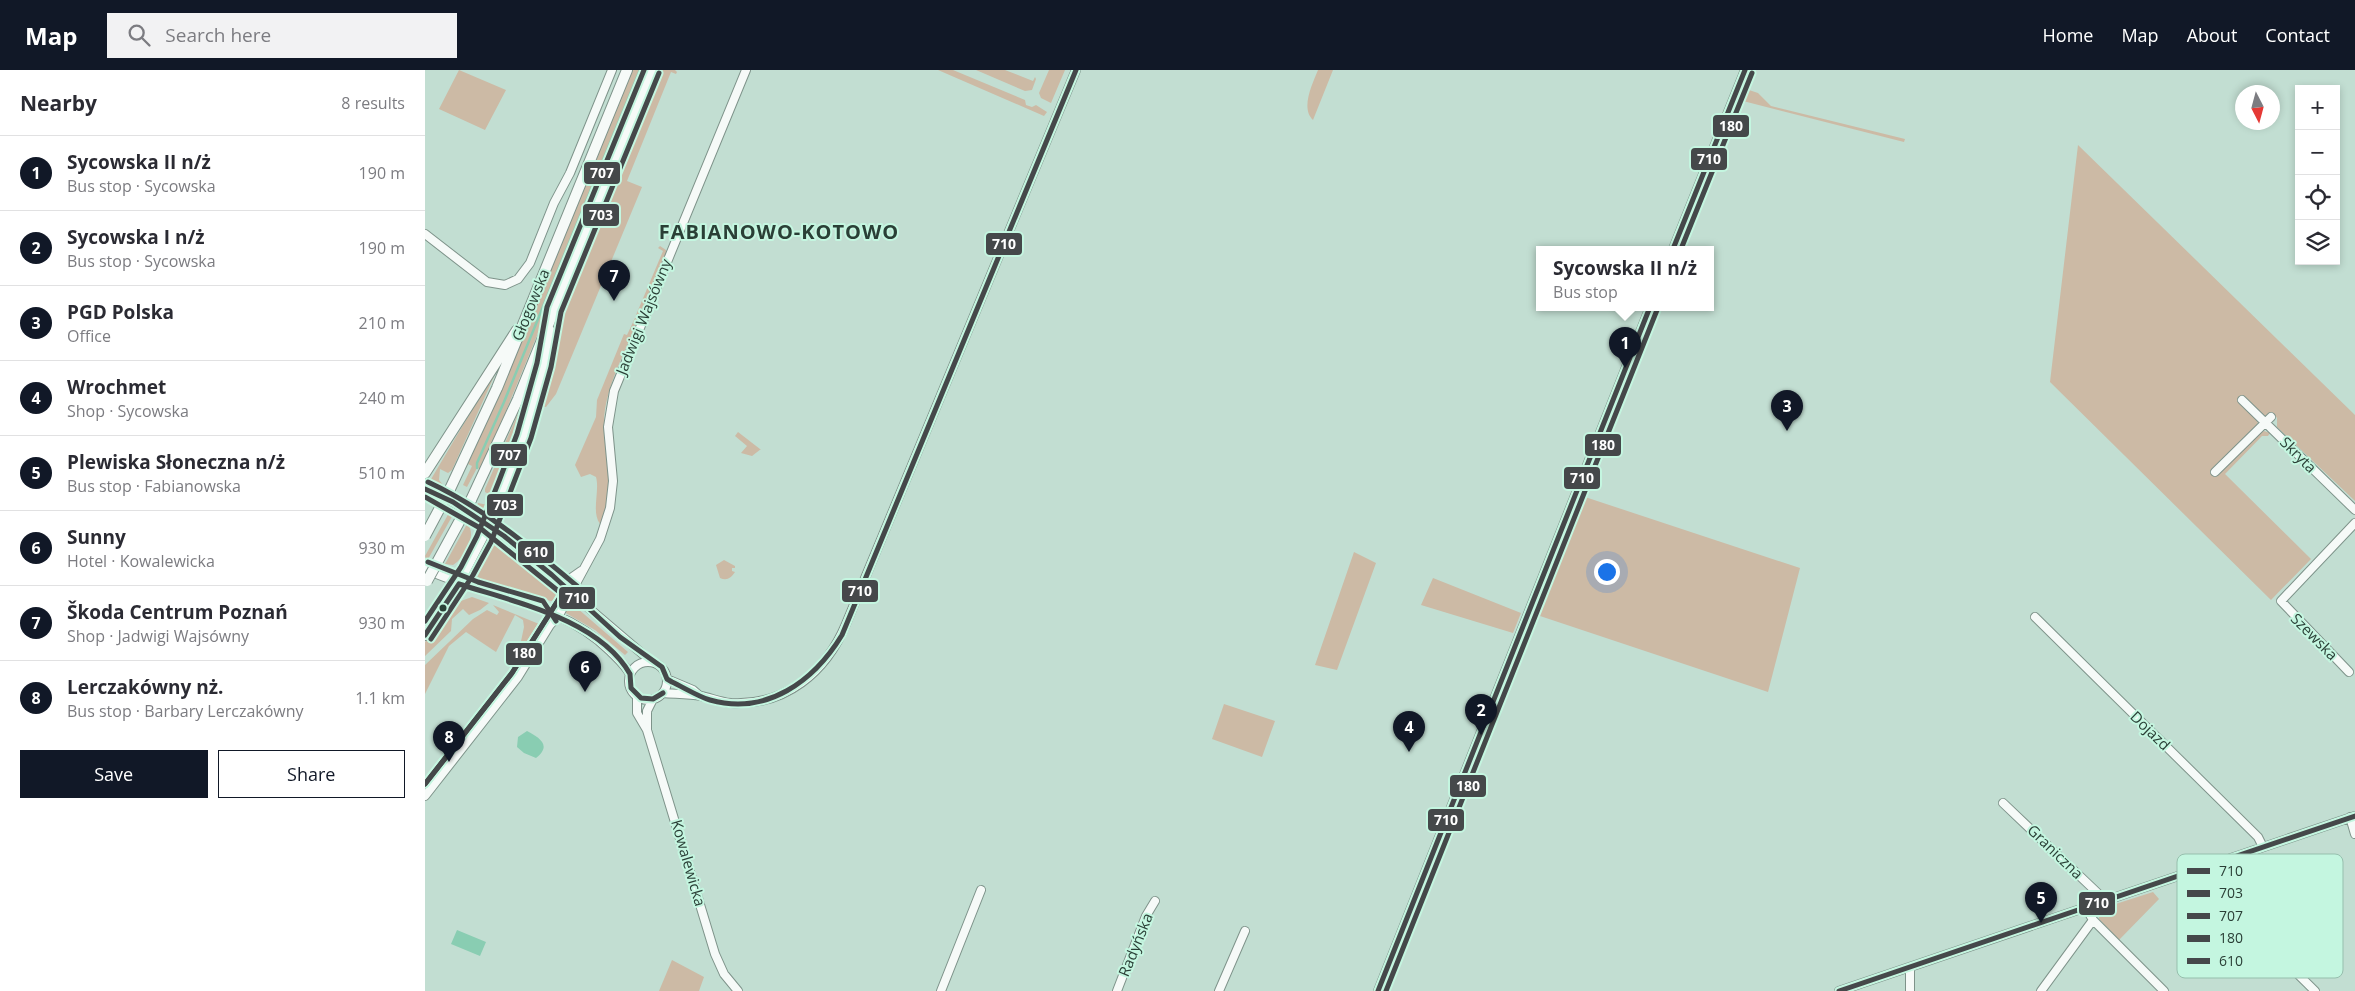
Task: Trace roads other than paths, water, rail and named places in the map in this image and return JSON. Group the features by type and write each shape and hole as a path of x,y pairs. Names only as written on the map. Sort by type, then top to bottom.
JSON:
{"main road":[{"name":"Głogowska","path":"425,536 487,412 627,70"},
{"name":"Głogowska","path":"426,583 471,500 500,439 652,70"},
{"path":"425,473 529,310"},
{"path":"490,524 519,452 531,414 545,365 554,310"},
{"path":"425,635 459,584"}],"street":[{"path":"425,234 487,282 505,285 518,279 527,268 551,210 567,180 613,70"},
{"name":"Jadwigi Wajsówny","path":"425,796 518,677 549,625 559,615 600,538 610,508 613,481 608,426 614,391 746,70"},
{"path":"425,570 459,584 559,615 593,635 624,664 630,674 631,688 637,696 645,699 653,699 663,693 700,696 730,703 755,702 773,698 809,679 822,666 833,650 846,624 1076,70"},
{"path":"1674,246 1745,70"},
{"path":"1378,991 1648,311"},
{"name":"Skryta","path":"2242,400 2355,510"},
{"path":"2215,472 2271,416"},
{"path":"425,489 466,508 490,524 572,592 620,637 652,662 663,668 667,679 663,693"},
{"name":"Szewska","path":"2349,672 2281,602 2355,523"},
{"path":"459,584 490,524"},
{"path":"558,580 571,578 581,571"},
{"path":"540,608 549,625"},
{"name":"Dojazd","path":"2035,618 2257,837 2263,847"},
{"path":"630,674 638,664 652,662"},
{"path":"667,679 693,690 700,696"},
{"name":"Kowalewicka","path":"637,696 638,716 647,730 669,796 715,954 724,974 738,991"},
{"name":"Kowalewicka","path":"647,730 647,711 653,699"},
{"name":"Graniczna","path":"2003,803 2106,901"},
{"path":"2243,854 2353,816 2355,834"},
{"path":"1839,991 2177,877"},
{"path":"941,991 981,890"},
{"name":"Radyńska","path":"1117,991 1146,916 1155,901"},
{"path":"2086,908 2093,920 2165,991"},
{"path":"2041,991 2093,920"},
{"path":"1219,991 1245,931"},
{"path":"1910,967 1910,991"},
{"path":"2302,978 2315,991"}],"waterway":[{"path":"477,468 477,463 504,402 640,70"}],"place":[{"name":"Škoda Centrum Poznań","path":"614,301"},
{"name":"Sycowska II n/ż","path":"1625,368"},
{"name":"PGD Polska","path":"1787,431"},
{"name":"Sunny","path":"585,692"},
{"name":"Sycowska I n/ż","path":"1481,735"},
{"name":"Wrochmet","path":"1409,752"},
{"name":"Lerczakówny nż.","path":"449,762"},
{"name":"Plewiska Słoneczna n/ż","path":"2041,923"}],"district":[{"name":"FABIANOWO-KOTOWO","path":"779,232"}]}
